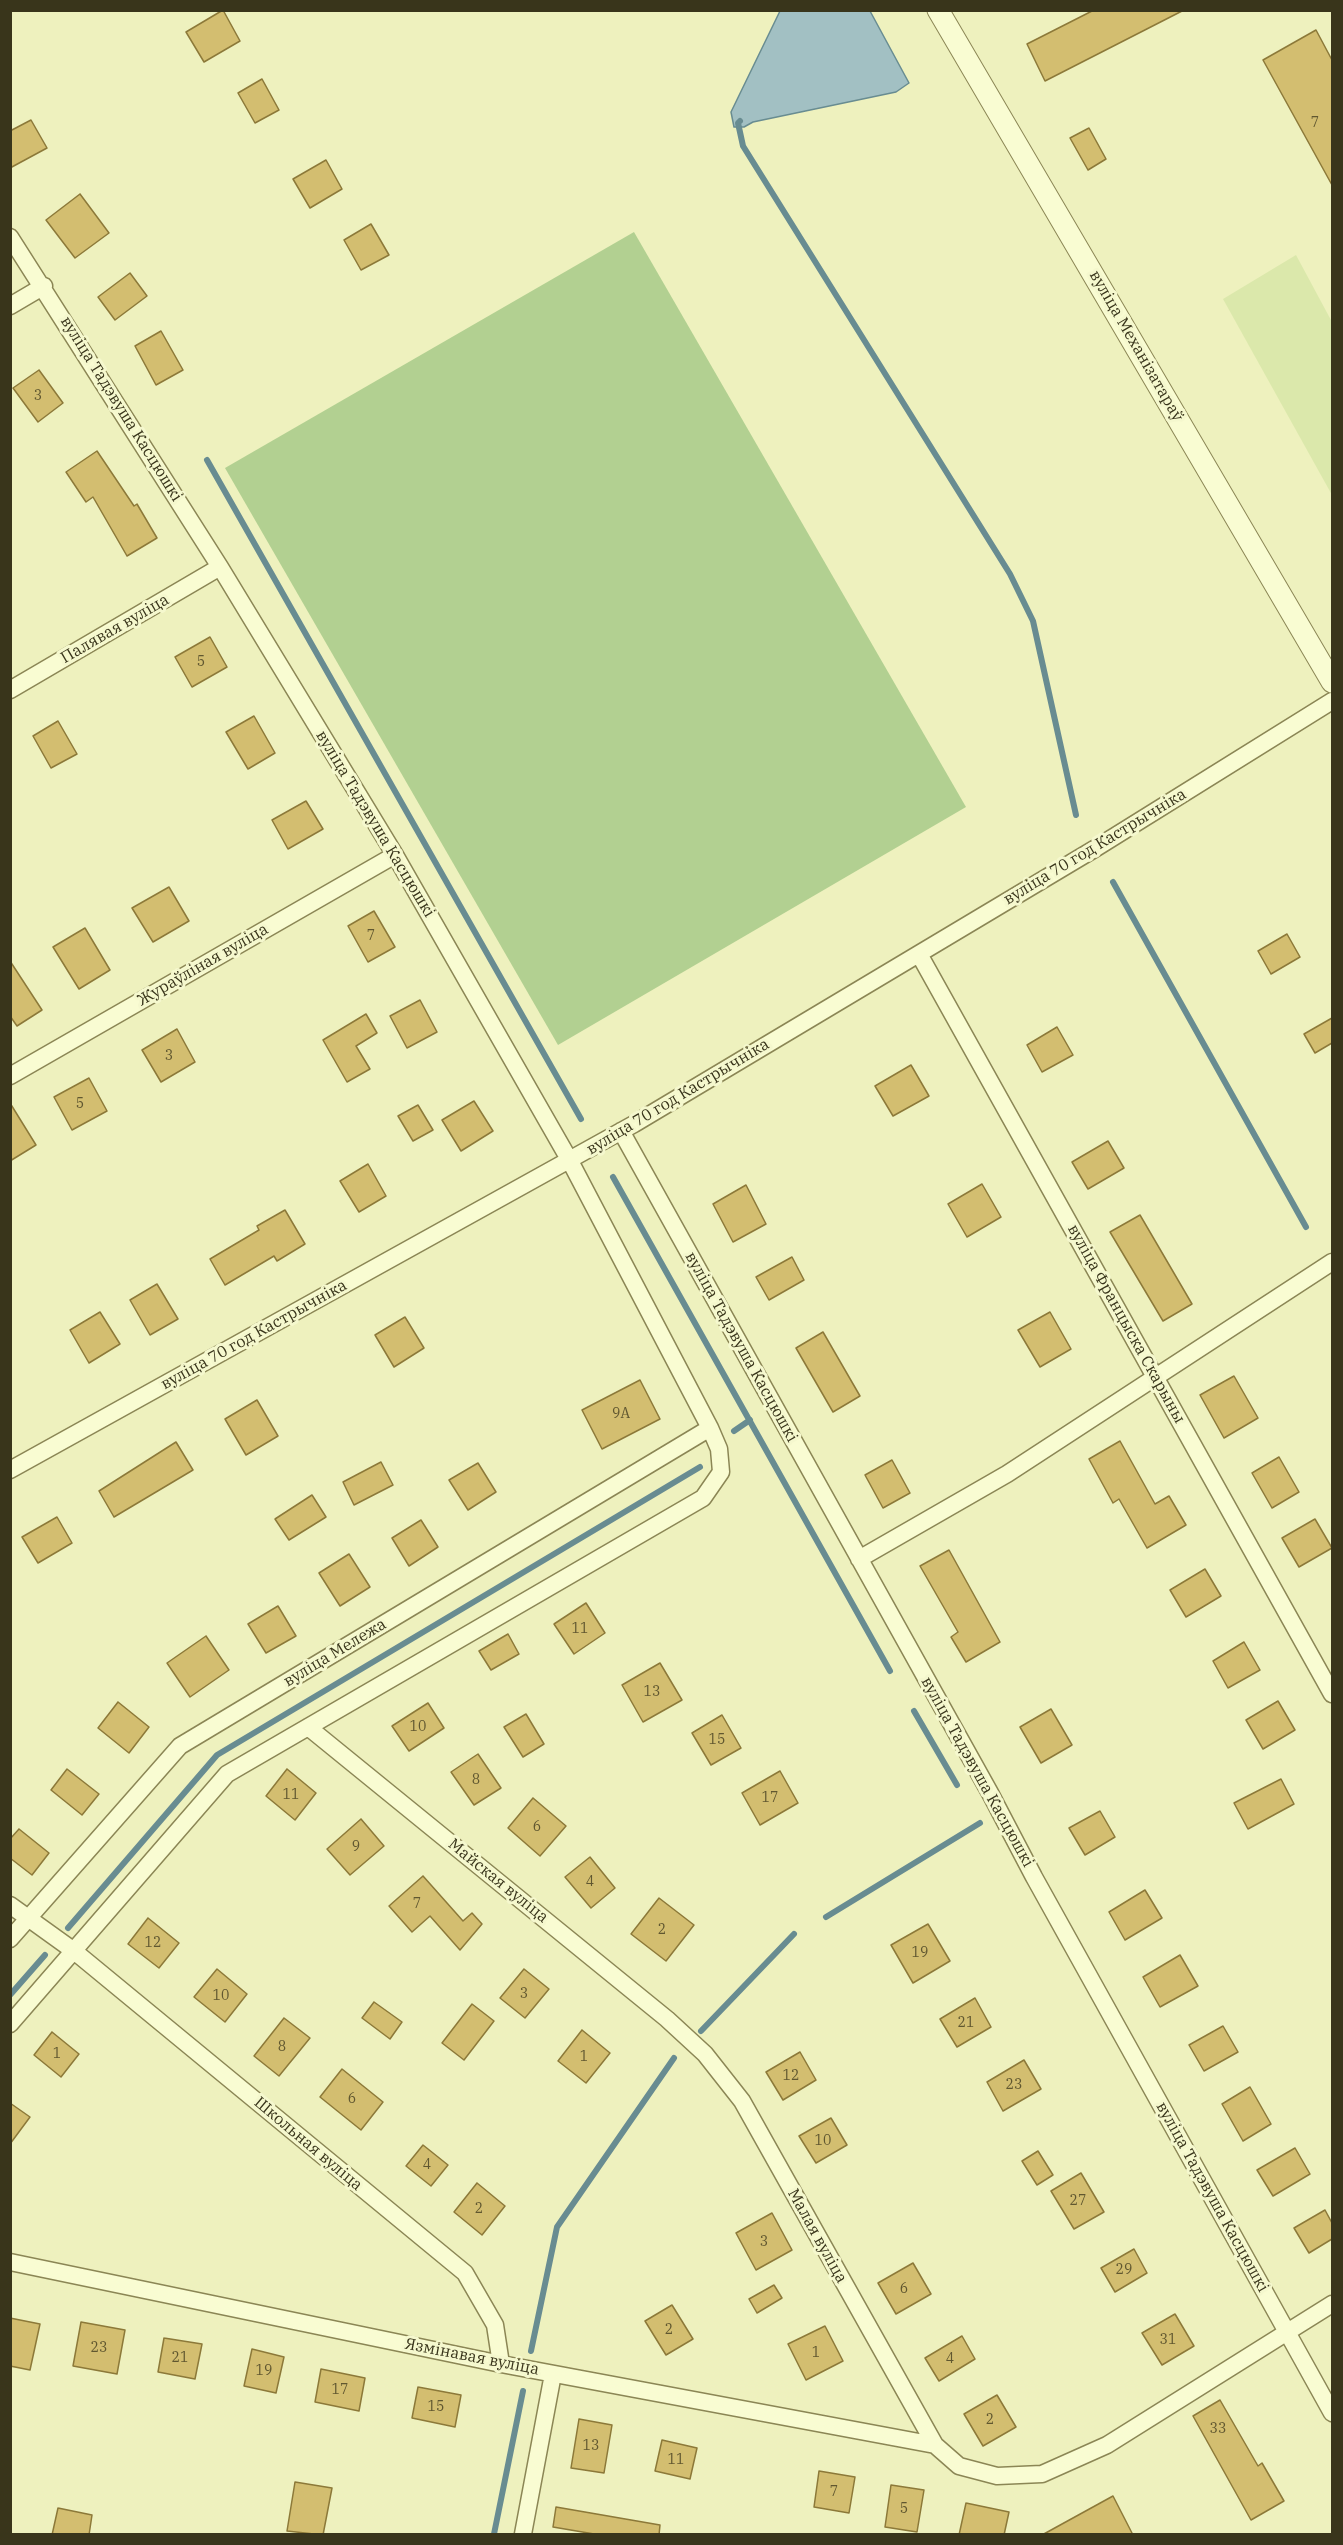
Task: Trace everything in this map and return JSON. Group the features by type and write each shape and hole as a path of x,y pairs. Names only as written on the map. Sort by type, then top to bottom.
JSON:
{"street":[{"name":"вуліца Механізатараў","path":"938,10 1332,682"},
{"name":"вуліца Тадэвуша Касцюшкі","path":"10,237 44,286 220,567 395,855 570,1161 711,1428 719,1449 722,1472 703,1498 308,1727"},
{"path":"10,306 44,286"},
{"name":"Палявая вуліца","path":"10,690 220,567"},
{"name":"вуліца 70 год Кастрычніка","path":"10,1470 570,1161 918,954 1332,701"},
{"name":"Жураўліная вуліца","path":"10,1076 395,855"},
{"name":"вуліца Францыска Скарыны","path":"918,954 1332,1694"},
{"name":"вуліца Тадэвуша Касцюшкі","path":"621,1131 1332,2413"},
{"path":"859,1558 1006,1474 1332,1262"},
{"name":"вуліца Мележа","path":"10,1939 180,1746 711,1428"},
{"path":"10,2024 227,1774 308,1727"},
{"name":"Майская вуліца","path":"308,1727 667,2019 685,2038"},
{"name":"Школьная вуліца","path":"10,1905 74,1951 465,2273 495,2325 501,2364"},
{"name":"Малая вуліца","path":"685,2038 705,2054 742,2101 935,2445"},
{"name":"Язмінавая вуліца","path":"10,2262 501,2364 935,2445"},
{"path":"935,2445 959,2466 997,2476 1042,2474 1107,2445 1332,2304"},
{"path":"523,2535 553,2374"}],"green space":[{"path":"634,232 966,807 558,1045 225,468"},
{"path":"1296,255 1332,322 1332,495 1223,299"}],"water":[{"path":"780,11 870,11 909,83 896,92 753,122 744,127 734,127 731,112"}],"building":[{"path":"223,10 240,41 204,62 186,32"},
{"path":"1094,10 1184,10 1045,81 1027,44"},
{"path":"1316,30 1332,60 1332,185 1263,60"},
{"path":"262,79 279,110 255,123 238,93"},
{"path":"31,120 47,148 10,168 10,131"},
{"path":"1089,128 1106,159 1088,170 1070,138"},
{"path":"326,160 342,189 310,208 293,179"},
{"path":"80,194 109,233 75,258 46,220"},
{"path":"371,224 389,255 361,270 344,240"},
{"path":"130,273 147,296 115,320 98,297"},
{"path":"161,331 183,370 156,385 135,346"},
{"path":"39,370 63,403 38,422 13,388"},
{"path":"97,451 134,506 137,504 157,538 127,556 93,497 86,502 66,472"},
{"path":"210,637 227,667 192,687 175,657"},
{"path":"254,716 275,753 248,769 226,732"},
{"path":"58,721 77,754 51,768 33,736"},
{"path":"306,801 323,829 288,849 272,820"},
{"path":"169,887 189,921 153,942 132,908"},
{"path":"374,911 395,947 368,962 348,926"},
{"path":"85,928 110,970 79,989 53,947"},
{"path":"1287,934 1300,957 1271,974 1258,951"},
{"path":"10,961 42,1010 17,1026 10,1016"},
{"path":"420,1000 437,1032 407,1048 390,1016"},
{"path":"366,1014 377,1033 356,1046 370,1069 347,1082 323,1040"},
{"path":"1332,1018 1332,1043 1315,1053 1304,1034"},
{"path":"1057,1027 1073,1055 1042,1072 1027,1045"},
{"path":"177,1029 195,1062 161,1082 142,1050"},
{"path":"911,1065 929,1096 893,1116 875,1086"},
{"path":"89,1078 107,1111 72,1130 54,1097"},
{"path":"474,1101 493,1131 461,1151 442,1120"},
{"path":"10,1103 36,1145 10,1161"},
{"path":"418,1105 433,1130 413,1141 398,1116"},
{"path":"1108,1141 1124,1168 1088,1189 1072,1162"},
{"path":"368,1164 386,1196 359,1212 340,1181"},
{"path":"982,1184 1001,1217 967,1237 948,1204"},
{"path":"746,1185 766,1224 733,1242 713,1204"},
{"path":"285,1210 305,1244 277,1261 274,1256 225,1285 210,1259 259,1230 257,1226"},
{"path":"1140,1215 1192,1304 1163,1321 1110,1232"},
{"path":"792,1257 804,1280 769,1300 756,1277"},
{"path":"157,1284 178,1319 150,1335 130,1300"},
{"path":"100,1312 120,1344 89,1363 70,1330"},
{"path":"1050,1312 1071,1349 1040,1367 1018,1330"},
{"path":"405,1317 424,1348 394,1367 375,1335"},
{"path":"823,1332 860,1396 833,1412 796,1348"},
{"path":"1234,1376 1258,1418 1224,1438 1200,1395"},
{"path":"640,1380 660,1419 602,1449 582,1410"},
{"path":"257,1400 278,1436 246,1455 225,1419"},
{"path":"1120,1441 1155,1504 1169,1496 1186,1525 1147,1548 1119,1499 1113,1503 1089,1459"},
{"path":"176,1442 193,1470 114,1517 99,1491"},
{"path":"1279,1457 1299,1492 1272,1508 1252,1473"},
{"path":"892,1460 910,1493 883,1508 865,1475"},
{"path":"381,1462 393,1485 354,1505 343,1482"},
{"path":"478,1463 496,1492 468,1510 449,1480"},
{"path":"312,1495 326,1517 289,1540 275,1519"},
{"path":"57,1517 72,1543 38,1563 22,1537"},
{"path":"1315,1519 1332,1548 1299,1567 1282,1538"},
{"path":"421,1520 438,1547 409,1566 392,1538"},
{"path":"949,1550 1000,1642 966,1662 951,1637 958,1632 920,1566"},
{"path":"349,1554 370,1587 340,1606 319,1573"},
{"path":"1205,1569 1221,1596 1186,1617 1170,1590"},
{"path":"586,1603 605,1633 574,1654 554,1624"},
{"path":"278,1606 296,1636 266,1653 248,1624"},
{"path":"508,1634 519,1654 491,1670 479,1651"},
{"path":"206,1636 229,1670 190,1697 167,1663"},
{"path":"1244,1642 1260,1670 1228,1688 1213,1661"},
{"path":"660,1663 682,1700 643,1722 622,1685"},
{"path":"1278,1701 1295,1730 1263,1749 1246,1720"},
{"path":"118,1702 149,1727 129,1753 98,1728"},
{"path":"428,1703 444,1728 409,1751 392,1726"},
{"path":"1051,1709 1072,1745 1041,1763 1020,1727"},
{"path":"526,1714 544,1744 523,1757 504,1727"},
{"path":"722,1715 741,1748 711,1765 692,1733"},
{"path":"478,1754 501,1788 474,1805 451,1772"},
{"path":"67,1769 99,1794 82,1815 51,1790"},
{"path":"287,1769 316,1793 295,1820 266,1796"},
{"path":"780,1771 798,1803 760,1825 742,1793"},
{"path":"1281,1779 1294,1804 1248,1829 1234,1803"},
{"path":"533,1798 566,1826 540,1856 508,1828"},
{"path":"1100,1811 1115,1837 1085,1855 1069,1828"},
{"path":"361,1819 384,1846 350,1875 327,1849"},
{"path":"19,1829 49,1853 32,1875 10,1858 10,1839"},
{"path":"590,1857 615,1888 591,1908 565,1877"},
{"path":"423,1876 463,1921 472,1913 482,1924 460,1950 430,1916 412,1932 389,1906"},
{"path":"1145,1890 1162,1918 1125,1940 1109,1912"},
{"path":"659,1898 694,1925 666,1961 631,1934"},
{"path":"148,1918 179,1943 159,1968 128,1944"},
{"path":"928,1924 950,1961 913,1983 891,1945"},
{"path":"1180,1955 1198,1986 1160,2007 1143,1977"},
{"path":"217,1969 247,1994 225,2022 194,1997"},
{"path":"524,1969 549,1989 525,2018 500,1998"},
{"path":"975,1998 991,2027 957,2047 940,2019"},
{"path":"374,2002 402,2022 390,2039 362,2018"},
{"path":"472,2004 494,2021 464,2060 442,2043"},
{"path":"284,2018 310,2038 279,2076 254,2056"},
{"path":"1223,2026 1238,2052 1204,2071 1189,2045"},
{"path":"582,2030 610,2053 586,2083 558,2061"},
{"path":"52,2032 79,2054 61,2077 34,2055"},
{"path":"800,2052 816,2080 783,2100 766,2072"},
{"path":"1024,2060 1041,2089 1003,2111 987,2082"},
{"path":"342,2069 383,2102 361,2130 320,2097"},
{"path":"1250,2087 1271,2124 1243,2141 1222,2104"},
{"path":"10,2103 30,2117 10,2144"},
{"path":"831,2118 847,2145 816,2163 799,2136"},
{"path":"423,2145 448,2165 431,2186 406,2166"},
{"path":"1295,2148 1310,2174 1273,2196 1257,2170"},
{"path":"1038,2151 1053,2175 1037,2185 1022,2161"},
{"path":"1081,2173 1104,2212 1074,2229 1051,2191"},
{"path":"477,2183 505,2206 482,2235 454,2212"},
{"path":"1325,2210 1332,2223 1332,2239 1309,2253 1294,2228"},
{"path":"772,2213 792,2250 756,2270 736,2233"},
{"path":"1134,2249 1147,2273 1115,2292 1101,2268"},
{"path":"913,2263 931,2294 896,2314 878,2283"},
{"path":"774,2285 782,2298 757,2313 749,2299"},
{"path":"672,2305 693,2339 666,2355 645,2321"},
{"path":"1175,2314 1194,2346 1162,2365 1142,2333"},
{"path":"10,2318 40,2324 30,2370 10,2366"},
{"path":"81,2322 125,2330 117,2374 73,2366"},
{"path":"825,2326 843,2361 806,2380 788,2344"},
{"path":"962,2336 975,2359 939,2381 925,2358"},
{"path":"164,2338 202,2344 195,2379 158,2372"},
{"path":"252,2349 284,2357 276,2393 244,2386"},
{"path":"321,2369 365,2378 359,2411 315,2402"},
{"path":"418,2387 461,2395 455,2427 412,2418"},
{"path":"997,2395 1016,2427 983,2446 964,2414"},
{"path":"1220,2400 1258,2466 1262,2463 1284,2501 1251,2520 1193,2416"},
{"path":"579,2419 612,2425 604,2473 571,2468"},
{"path":"662,2440 697,2448 690,2479 655,2471"},
{"path":"819,2471 855,2477 849,2513 814,2507"},
{"path":"295,2482 332,2488 323,2535 287,2531"},
{"path":"891,2485 924,2490 917,2532 885,2527"},
{"path":"1113,2496 1133,2535 1042,2535"},
{"path":"966,2503 1009,2512 1004,2535 959,2535"},
{"path":"556,2507 660,2525 659,2535 600,2535 553,2527"},
{"path":"58,2508 92,2515 89,2535 52,2535"}],"waterway":[{"path":"740,121 738,123 743,146 1010,574 1033,621 1076,815"},
{"path":"207,460 581,1119"},
{"path":"1113,882 1306,1227"},
{"path":"613,1177 890,1671"},
{"path":"734,1431 750,1420"},
{"path":"68,1928 217,1755 700,1467"},
{"path":"914,1711 957,1785"},
{"path":"826,1917 980,1823"},
{"path":"701,2031 794,1934"},
{"path":"10,1995 45,1955"},
{"path":"531,2351 557,2227 674,2058"},
{"path":"494,2534 523,2391"}]}
